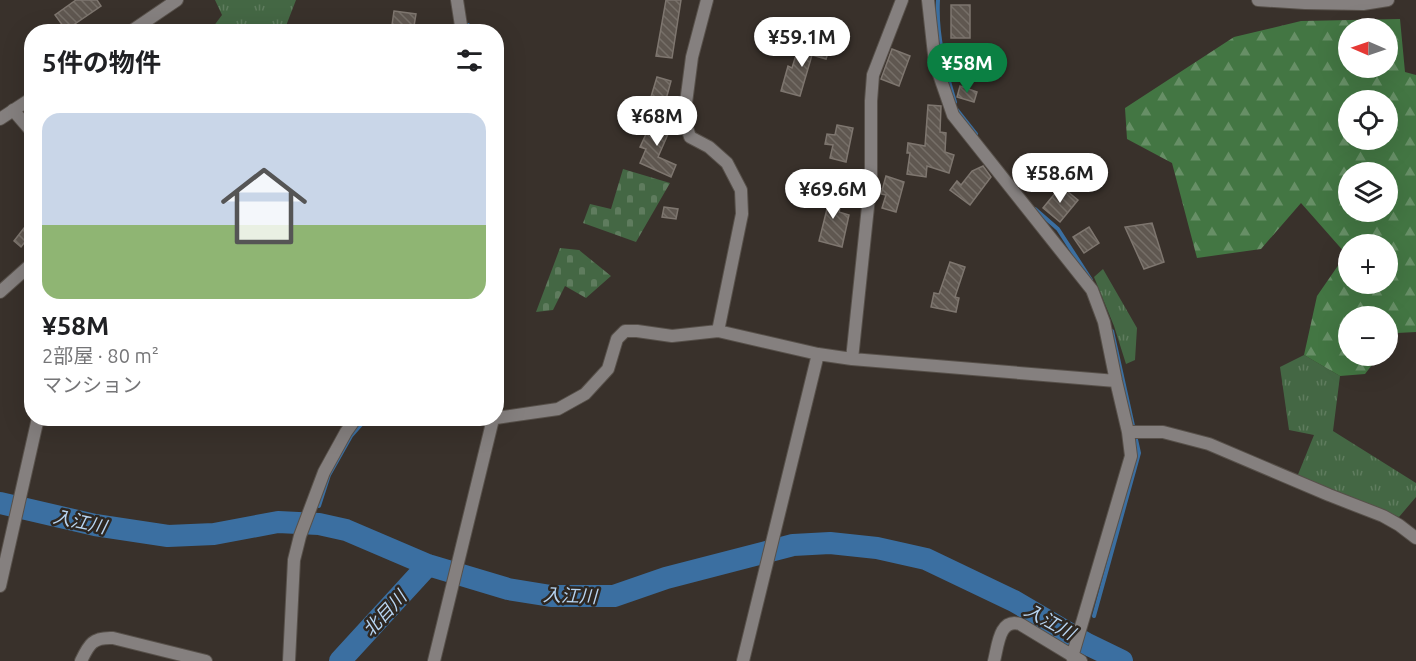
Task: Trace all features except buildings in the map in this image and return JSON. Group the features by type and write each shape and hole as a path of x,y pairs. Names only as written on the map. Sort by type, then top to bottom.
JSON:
{"street":[{"path":"142,24 177,0"},
{"path":"457,0 461,24"},
{"path":"707,0 692,57 684,118 690,137 709,147 727,163 741,190 742,214 718,331"},
{"path":"852,359 871,178 873,75 902,0"},
{"path":"928,0 935,63 953,115 1092,290 1104,322 1131,456 1082,621 1075,656 1013,622 1002,629 994,661"},
{"path":"1258,0 1363,4 1388,0"},
{"path":"0,119 24,103"},
{"path":"14,110 24,122"},
{"path":"0,292 24,271"},
{"path":"504,417 558,409 585,394 608,369 617,339 625,331 672,336 718,331 818,354 852,359 1116,381"},
{"path":"743,661 818,354"},
{"path":"0,586 36,426"},
{"path":"288,661 294,560 300,536 324,472 350,426"},
{"path":"434,661 492,426"},
{"path":"1128,432 1162,432 1209,444 1383,516 1416,537"},
{"path":"81,661 94,640 102,637 206,661"}],"green space":[{"path":"215,0 296,0 287,24 215,24 222,15"},
{"path":"1398,19 1400,19 1405,72 1416,75 1416,332 1398,333 1398,306 1338,306 1338,366 1371,366 1365,374 1340,376 1304,355 1317,296 1338,266 1338,294 1398,294 1398,234 1338,234 1338,245 1301,203 1261,249 1197,258 1172,163 1127,139 1125,108 1234,37 1301,21 1338,20 1338,78 1398,78"},
{"path":"623,169 670,183 636,242 583,223 590,204 611,209"},
{"path":"560,248 579,250 611,276 586,298 565,286 553,310 536,312"},
{"path":"1103,269 1137,328 1135,360 1126,364 1114,326 1094,277"},
{"path":"1304,355 1340,376 1333,431 1416,483 1416,497 1399,517 1297,477 1314,435 1289,430 1280,367"}],"waterway":[{"path":"938,0 940,39 955,102"},
{"path":"957,110 976,134"},
{"path":"1035,209 1058,229 1091,280"},
{"path":"1094,616 1139,453 1112,331"},
{"path":"319,506 329,475 351,436 360,426"},
{"name":"入江川","path":"0,503 95,525 168,536 214,534 278,522 319,524 346,530 428,565 508,589 551,596 614,596 666,578 793,545 830,543 877,548 926,559 1014,601 1087,644 1122,661"},
{"name":"北目川","path":"340,661 428,565"}]}
